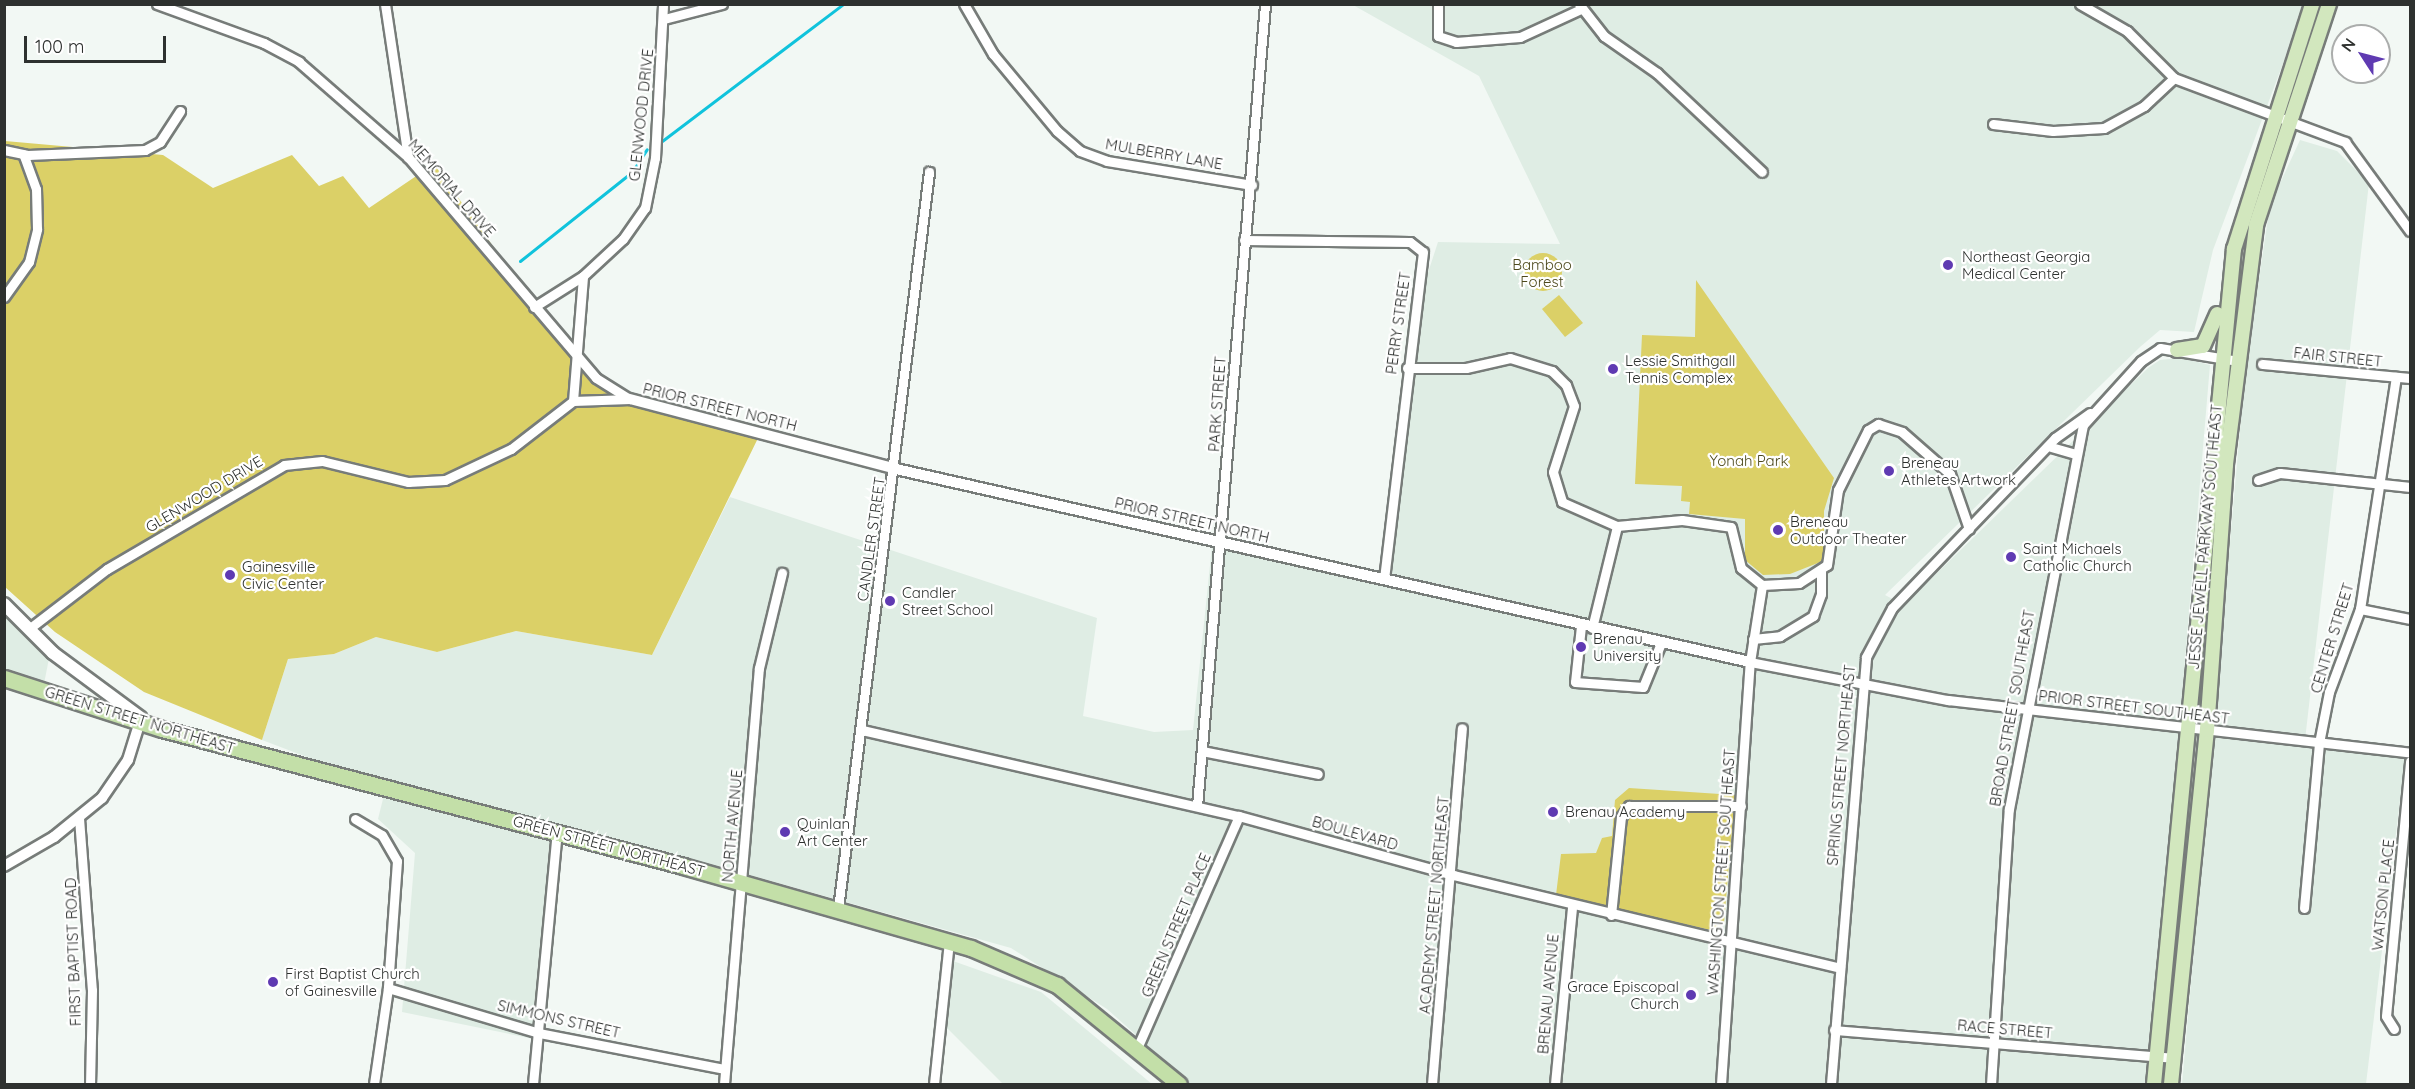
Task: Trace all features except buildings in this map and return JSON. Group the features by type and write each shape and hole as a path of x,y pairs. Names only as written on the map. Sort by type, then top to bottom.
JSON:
{"highway":[{"name":"GREEN STREET NORTHEAST","path":"4,678 141,718 162,729 743,882 949,942 1041,975 1138,1046 1179,1084"}],"main road":[{"name":"JESSE JEWELL PARKWAY SOUTHEAST","path":"2154,1084 2188,729 2219,357 2234,249 2275,114 2312,4"},
{"name":"JESSE JEWELL PARKWAY SOUTHEAST","path":"2171,1084 2207,730 2238,361 2256,225 2329,4"},
{"path":"2177,350 2210,339 2234,249"},
{"path":"4,604 53,653 141,718"}],"street":[{"name":"MEMORIAL DRIVE","path":"157,4 264,43 299,63 408,157 596,378 630,399"},
{"path":"385,4 408,157"},
{"name":"GLENWOOD DRIVE","path":"534,307 583,276 623,238 645,208 655,158 663,4"},
{"path":"664,19 722,4"},
{"name":"MULBERRY LANE","path":"964,4 993,54 1057,131 1080,151 1107,161 1252,184"},
{"name":"PARK STREET","path":"1197,806 1221,543 1244,240 1252,184 1265,4"},
{"path":"1438,4 1438,36 1456,42 1520,37 1580,7 1604,36 1657,73 1762,172"},
{"path":"2080,4 2127,31 2174,78 2292,120 2345,142 2410,231"},
{"path":"1993,124 2053,131 2104,128 2144,106 2174,78"},
{"path":"4,150 23,154 145,150 160,142 180,111"},
{"path":"4,297 29,262 38,229 36,189 23,154"},
{"name":"CANDLER STREET","path":"838,909 896,469 929,172"},
{"name":"PERRY STREET","path":"1244,240 1410,242 1423,252 1407,368 1384,579"},
{"path":"583,276 576,320 579,357 573,401 630,399"},
{"name":"SPRING STREET NORTHEAST","path":"1831,1084 1861,687 1866,657 1882,621 2051,447 2073,420 2090,413 2150,352 2177,350 2238,361"},
{"path":"1407,368 1466,368 1509,358 1552,371 1566,385 1574,406 1553,472 1556,490 1562,502 1581,514 1617,526 1682,519 1731,527 1741,568 1762,585 1799,583 1821,571"},
{"name":"FAIR STREET","path":"2262,364 2410,378"},
{"name":"CENTER STREET","path":"2304,908 2319,743 2329,692 2360,609 2396,377"},
{"name":"PRIOR STREET NORTH","path":"630,399 896,469 1750,662"},
{"name":"GLENWOOD DRIVE","path":"30,628 107,569 284,465 322,461 408,482 445,480 511,449 573,401"},
{"name":"BROAD STREET SOUTHEAST","path":"1990,1084 2009,808 2025,709 2076,454 2090,413"},
{"path":"1753,639 1780,636 1813,616 1821,594 1821,571 1832,551 1831,514 1838,490 1868,430 1878,424 1897,429 1927,451 1957,483 1969,529"},
{"path":"2051,447 2076,454"},
{"path":"2258,480 2280,473 2410,487"},
{"path":"1617,526 1587,627 1575,682 1644,687 1661,643"},
{"name":"NORTH AVENUE","path":"724,1084 743,882 759,668 782,573"},
{"name":"WASHINGTON STREET SOUTHEAST","path":"1721,1084 1750,662 1762,585"},
{"path":"2360,609 2410,619"},
{"name":"PRIOR STREET SOUTHEAST","path":"1750,662 1861,687 2188,729 2410,753"},
{"path":"4,866 79,818 118,776 138,737 141,718"},
{"name":"ACADEMY STREET NORTHEAST","path":"1432,1084 1453,876 1462,728"},
{"name":"BOULEVARD","path":"862,730 1239,816 1453,876 1840,968"},
{"path":"1202,751 1318,774"},
{"name":"WATSON PLACE","path":"2394,1029 2386,1016 2410,761"},
{"path":"1611,915 1621,817 1629,806 1741,806"},
{"name":"GREEN STREET PLACE","path":"1138,1046 1239,816"},
{"name":"FIRST BAPTIST ROAD","path":"79,818 92,990 90,1084"},
{"path":"355,819 382,835 397,861 388,988 374,1084"},
{"path":"532,1084 539,1033 557,832"},
{"name":"BRENAU AVENUE","path":"1555,1084 1572,906"},
{"path":"934,1084 949,942"},
{"name":"SIMMONS STREET","path":"388,988 539,1033 725,1069"},
{"name":"RACE STREET","path":"1834,1030 2174,1058"}],"shaded area":[{"path":"1353,5 2305,5 2213,250 2194,332 2160,330 2140,347 1885,595 1904,605 2148,368 2160,360 2181,358 2210,365 2149,1084 1191,1084 1107,1009 1011,948 742,873 634,850 554,824 534,1039 402,1012 415,853 378,819 386,787 262,740 288,659 334,654 376,637 437,652 516,631 652,655 730,497 1097,618 1083,716 1154,732 1193,730 1213,536 1387,572 1425,282 1438,242 1560,244 1479,76"},
{"path":"2300,140 2337,151 2369,183 2305,740 2406,750 2366,1084 2182,1084 2245,373 2270,205"},
{"path":"4,594 52,643 43,689 5,674"},
{"path":"953,961 1041,992 1152,1084 1003,1084 946,1027"}],"green space":[{"path":"5,141 163,155 213,188 292,155 319,186 343,176 369,208 434,164 591,383 761,432 652,655 516,631 437,652 376,637 334,654 288,659 262,740 144,692 55,632 5,587"},
{"name":"Bamboo Forest","path":"1543,253 1556,259 1562,272 1556,285 1543,291 1530,285 1524,272 1530,259"},
{"name":"Yonah Park","path":"1696,280 1834,478 1824,511 1824,545 1830,550 1823,561 1790,574 1763,575 1745,560 1745,519 1689,514 1690,502 1681,501 1682,486 1635,484 1642,335 1695,337"},
{"path":"1559,295 1583,323 1565,337 1542,309"},
{"path":"1629,788 1735,795 1724,922 1715,931 1556,895 1561,854 1596,853 1602,838 1612,836 1615,800"}],"waterway":[{"path":"662,141 843,4"},
{"path":"520,261 632,172 647,149"}],"place":[{"name":"Northeast Georgia Medical Center","path":"1948,265"},
{"name":"Lessie Smithgall Tennis Complex","path":"1613,369"},
{"name":"Breneau Athletes Artwork","path":"1889,471"},
{"name":"Breneau Outdoor Theater","path":"1778,530"},
{"name":"Saint Michaels Catholic Church","path":"2011,557"},
{"name":"Gainesville Civic Center","path":"230,575"},
{"name":"Candler Street School","path":"890,601"},
{"name":"Brenau University","path":"1581,647"},
{"name":"Brenau Academy","path":"1553,812"},
{"name":"Quinlan Art Center","path":"785,832"},
{"name":"First Baptist Church of Gainesville","path":"273,982"},
{"name":"Grace Episcopal Church","path":"1691,995"}]}
